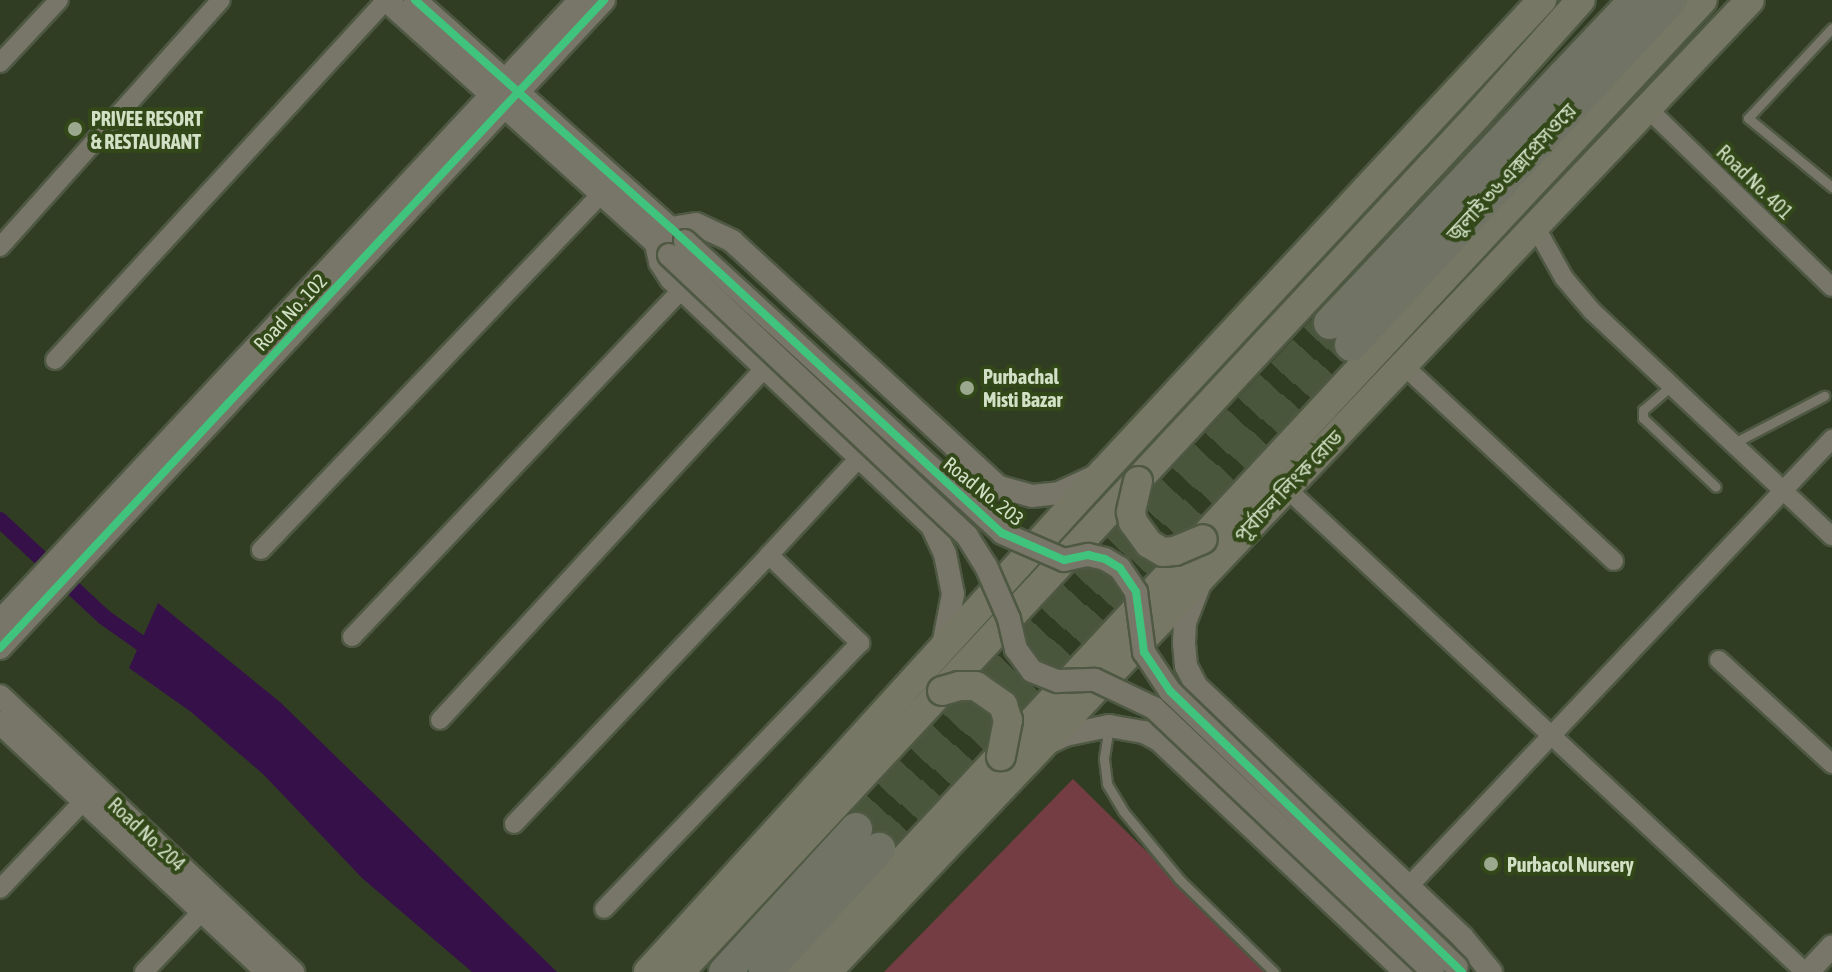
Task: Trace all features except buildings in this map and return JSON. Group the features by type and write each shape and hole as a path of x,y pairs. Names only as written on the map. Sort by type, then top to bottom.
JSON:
{"highway":[{"name":"জুলাই ৩৬ এক্সপ্রেসওয়ে","path":"1635,0 1341,334 1671,0"},
{"path":"725,972 868,839 765,972"}],"main road":[{"path":"648,972 1103,472 1542,0"},
{"path":"680,972 1478,115 1581,0"},
{"path":"799,972 1703,0"},
{"name":"পূর্বাচল লিংক রোড","path":"827,972 1750,0"},
{"path":"1138,481 1131,512 1133,522 1149,544 1163,552 1175,551 1203,539"},
{"path":"942,691 959,686 976,686 1003,705 1008,720 1001,756"}],"street":[{"path":"0,63 59,0"},
{"path":"0,247 221,0"},
{"path":"55,360 386,0"},
{"name":"Road No. 203","path":"386,0 504,95 1002,533 1064,560 1088,555 1105,559 1120,568 1136,592 1144,652 1170,691 1460,970"},
{"path":"415,0 504,95"},
{"name":"Road No. 102","path":"504,95 580,0"},
{"name":"Road No. 102","path":"0,648 7,622 504,95 604,0"},
{"name":"Road No. 203","path":"504,95 601,194 670,242 967,536 986,566 1009,619 1016,649 1032,671 1045,679 1095,680 1125,692 1177,726 1433,972"},
{"name":"Road No. 401","path":"1647,108 1832,287"},
{"path":"261,550 601,194"},
{"name":"Road No. 203","path":"670,242 696,224 732,241 999,487 1032,496 1059,493 1103,472"},
{"path":"1535,226 1564,278 1592,311 1832,536"},
{"path":"670,242 660,262 682,289 932,526 945,554 953,594 943,649"},
{"path":"352,637 682,289"},
{"path":"1403,365 1614,561"},
{"path":"440,720 765,368"},
{"path":"1408,887 1832,439"},
{"path":"514,824 860,457"},
{"path":"1286,488 1806,972 1832,946"},
{"path":"604,909 860,643 769,555"},
{"path":"1207,570 1185,623 1186,666 1196,686 1463,938 1489,971"},
{"path":"1719,660 1832,764"},
{"name":"Road No. 204","path":"0,696 90,794 208,904 293,972"},
{"name":"Road No. 204","path":"0,723 90,794"},
{"path":"1041,746 1065,735 1109,726 1144,732 1159,740 1405,972"},
{"path":"0,889 90,794"},
{"path":"144,972 208,904"},
{"name":"Road No. 204","path":"208,904 267,972"}],"lane":[{"path":"1832,28 1748,118 1832,187"},
{"path":"1672,385 1643,410 1643,418 1716,487"},
{"path":"1734,443 1824,396"},
{"path":"1109,726 1104,759 1107,784 1123,811 1179,879 1274,972"}],"shaded area":[{"path":"158,603 280,702 557,972 472,972 362,878 264,775 191,712 129,668"},
{"path":"1073,779 1269,972 884,972"}],"waterway":[{"path":"0,520 104,617 156,654"}],"tunnel":[{"path":"856,829 1330,323"},
{"path":"879,849 1351,345"}],"cycle path":[{"path":"415,0 671,228 1002,533 1064,560 1088,555 1105,559 1120,568 1136,592 1144,652 1170,691 1462,972"},
{"path":"0,648 604,0"}],"place":[{"name":"PRIVEE RESORT & RESTAURANT","path":"75,129"},
{"name":"Purbachal Misti Bazar","path":"967,388"},
{"name":"Purbacol Nursery","path":"1491,864"}]}
